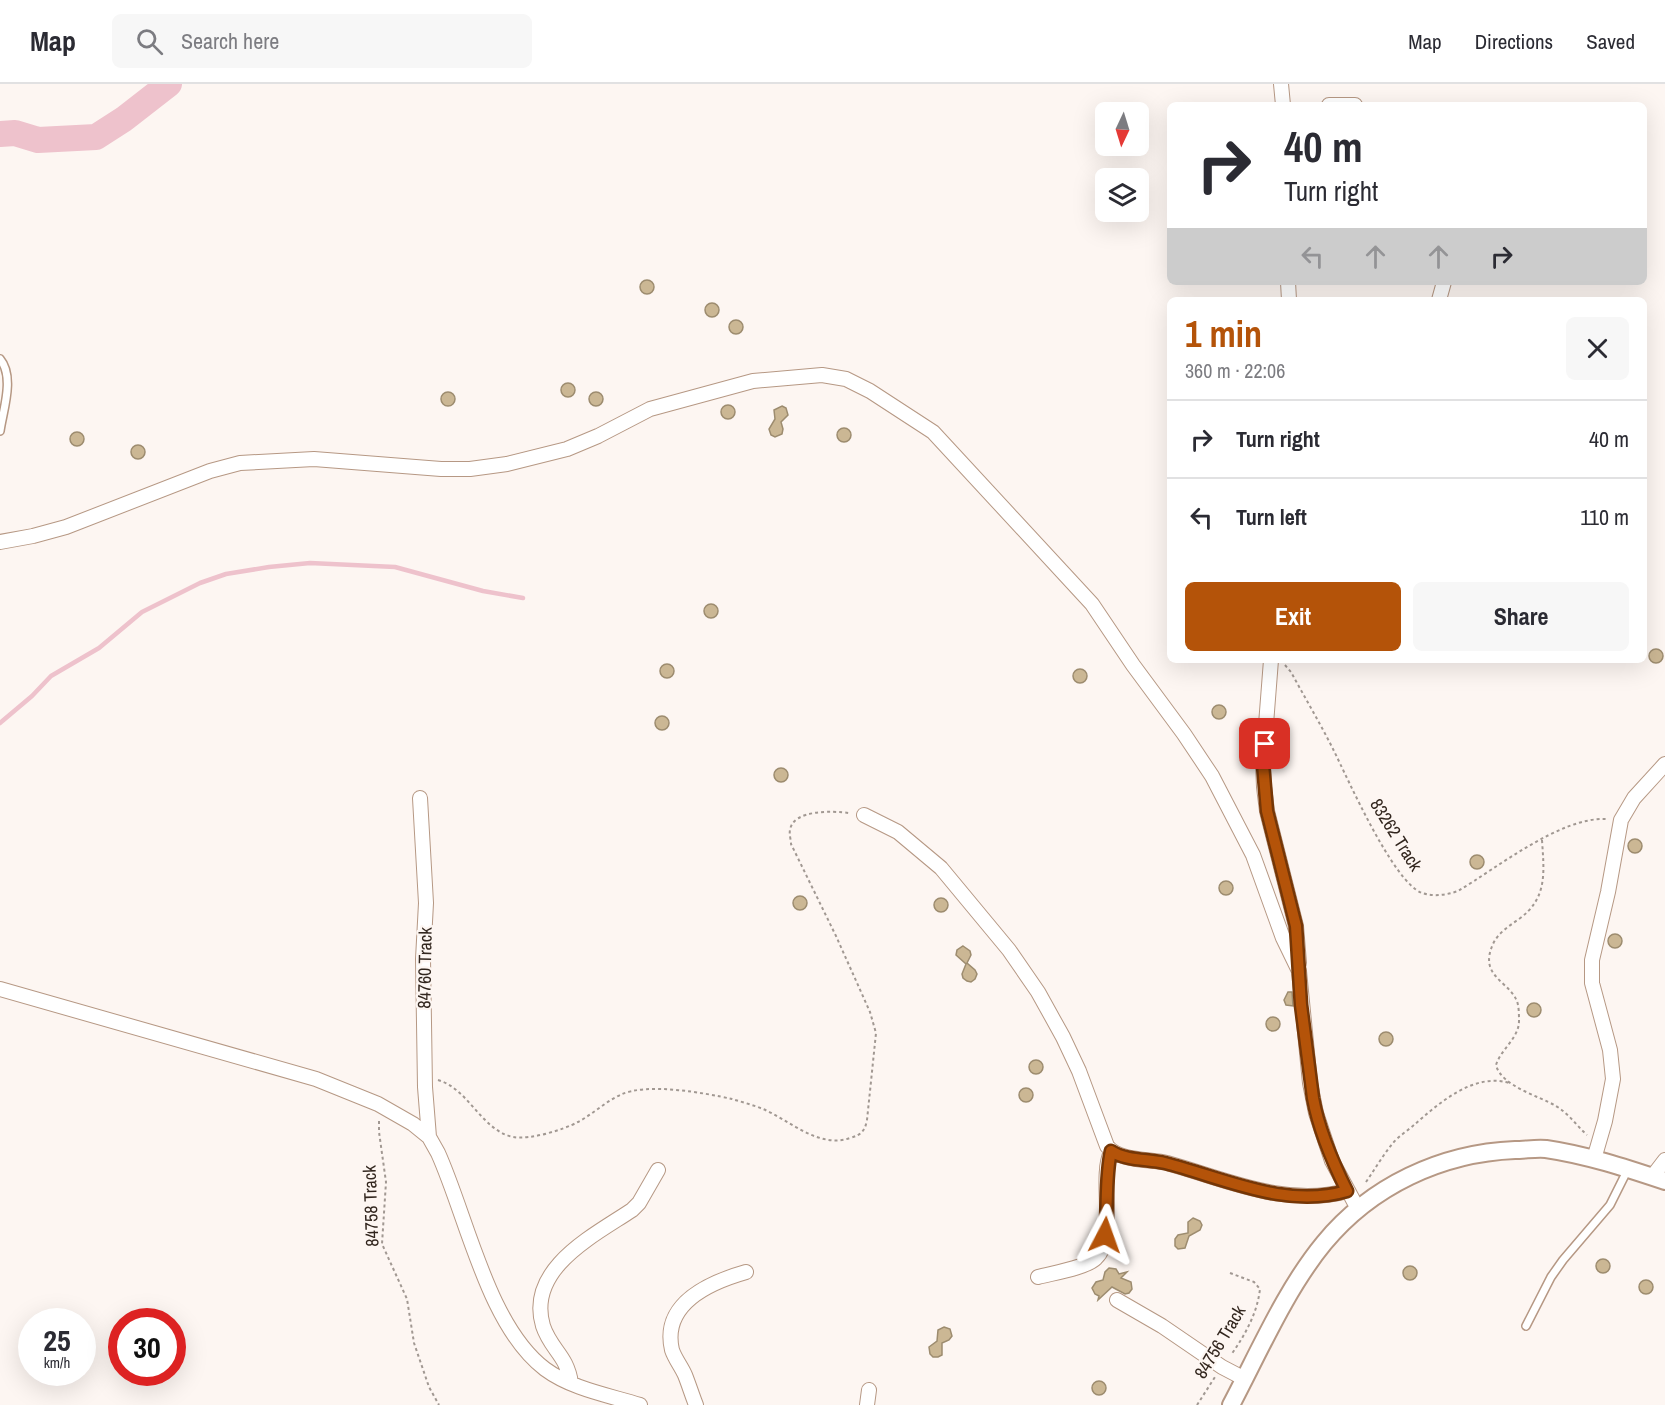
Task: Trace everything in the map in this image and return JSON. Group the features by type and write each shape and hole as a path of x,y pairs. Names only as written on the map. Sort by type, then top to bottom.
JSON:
{"street":[{"path":"1281,84 1283,102"},
{"path":"0,542 66,527 210,471 240,464 314,459 470,469 507,464 567,449 650,409 753,381 822,375 846,379 902,410 933,432 1092,604 1212,776 1253,855 1283,938 1299,971"},
{"path":"1271,663 1263,764 1267,811 1296,926 1310,1083 1316,1113 1332,1161 1353,1201"},
{"path":"1596,1151 1605,1121 1613,1079 1610,1050 1592,983 1592,960 1608,892 1621,820 1634,798 1665,764"},
{"name":"84760 Track","path":"420,798 426,903 423,959 425,1087 429,1137"},
{"path":"864,815 898,832 941,868 1008,950 1038,992 1063,1037 1111,1151 1167,1163 1229,1183 1269,1192 1325,1196 1353,1201 1379,1193 1410,1175 1440,1163 1468,1155 1504,1150 1596,1151 1628,1169 1659,1179 1665,1160"},
{"path":"0,989 298,1074 378,1104 413,1124 429,1137 446,1171 488,1287 510,1328 531,1356 546,1369 571,1383 640,1405"},
{"path":"1038,1277 1084,1264 1096,1258 1102,1249 1107,1212 1107,1170 1111,1151"},
{"path":"571,1383 569,1368 550,1341 543,1326 540,1306 541,1292 558,1265 576,1248 639,1203 658,1170"},
{"path":"1231,1405 1307,1266 1340,1225 1353,1201"},
{"path":"696,1405 685,1375 673,1353 671,1342 673,1326 679,1313 697,1292 720,1279 746,1272"},
{"path":"1117,1300 1162,1326 1222,1367 1245,1379"},
{"path":"867,1405 869,1390"}],"lane":[{"path":"0,359 4,363 7,377 0,431"},
{"path":"1526,1326 1551,1277 1610,1205 1628,1169"}],"path":[{"name":"83262 Track","path":"1284,663 1311,708 1385,850 1414,888 1422,893 1444,895 1458,891 1542,840 1579,822 1601,819 1621,820"},
{"path":"425,1087 437,1080 444,1082 463,1096 497,1130 513,1137 532,1137 578,1123 621,1094 638,1090 698,1092 763,1109 798,1129 820,1138 844,1141 858,1136 865,1129 867,1120 876,1033 870,1012 792,844 789,830 793,821 807,814 834,811 864,815"},
{"path":"1515,1085 1498,1072 1496,1065 1503,1050 1519,1029 1517,1000 1494,976 1490,961 1492,945 1505,928 1533,906 1539,894 1544,877 1542,840"},
{"path":"1353,1201 1393,1143 1430,1111 1460,1091 1483,1082 1499,1080 1515,1085 1556,1106 1573,1119 1596,1151"},
{"name":"84758 Track","path":"378,1104 378,1132 386,1182 382,1244 407,1299 414,1343 429,1388 440,1405"},
{"name":"84756 Track","path":"1197,1405 1240,1342 1258,1303 1260,1289 1254,1282 1230,1273"}],"building":[{"path":"644,280 650,280 654,287 650,294 644,294 640,290 640,284"},
{"path":"709,303 715,303 719,310 715,317 709,317 705,313 705,307"},
{"path":"733,320 739,320 743,327 739,334 733,334 729,330 729,324"},
{"path":"565,383 571,383 575,390 571,397 565,397 561,393 561,387"},
{"path":"445,392 451,392 455,399 451,406 445,406 441,402 441,396"},
{"path":"593,392 599,392 603,399 599,406 593,406 589,402 589,396"},
{"path":"725,405 731,405 735,412 731,419 725,419 721,415 721,409"},
{"path":"782,406 786,408 788,415 781,422 782,434 775,437 771,435 769,429 775,419 774,410"},
{"path":"841,428 847,428 851,435 847,442 841,442 837,438 837,432"},
{"path":"74,432 80,432 84,439 80,446 74,446 70,442 70,436"},
{"path":"135,445 141,445 145,452 141,459 135,459 131,455 131,449"},
{"path":"708,604 714,604 718,611 714,618 708,618 704,614 704,608"},
{"path":"1653,649 1659,649 1663,656 1659,663 1653,663 1649,659 1649,653"},
{"path":"664,664 670,664 674,671 670,678 664,678 660,674 660,668"},
{"path":"1077,669 1083,669 1087,676 1083,683 1077,683 1073,679 1073,673"},
{"path":"1216,705 1222,705 1226,712 1222,719 1216,719 1212,715 1212,709"},
{"path":"659,716 665,716 669,723 665,730 659,730 655,726 655,720"},
{"path":"778,768 784,768 788,775 784,782 778,782 774,778 774,772"},
{"path":"1632,839 1638,839 1642,846 1638,853 1632,853 1628,849 1628,843"},
{"path":"1474,855 1480,855 1484,862 1480,869 1474,869 1470,865 1470,859"},
{"path":"1223,881 1229,881 1233,888 1229,895 1223,895 1219,891 1219,885"},
{"path":"797,896 803,896 807,903 803,910 797,910 793,906 793,900"},
{"path":"938,898 944,898 948,905 944,912 938,912 934,908 934,902"},
{"path":"1612,934 1618,934 1622,941 1618,948 1612,948 1608,944 1608,938"},
{"path":"963,946 970,951 971,955 967,963 977,974 971,982 963,978 962,974 966,964 956,955 957,950"},
{"path":"1288,992 1292,992 1293,1006 1286,1005 1284,1000"},
{"path":"1531,1003 1537,1003 1541,1010 1537,1017 1531,1017 1527,1013 1527,1007"},
{"path":"1270,1017 1276,1017 1280,1024 1276,1031 1270,1031 1266,1027 1266,1021"},
{"path":"1383,1032 1389,1032 1393,1039 1389,1046 1383,1046 1379,1042 1379,1036"},
{"path":"1033,1060 1039,1060 1043,1067 1039,1074 1033,1074 1029,1070 1029,1064"},
{"path":"1023,1088 1029,1088 1033,1095 1029,1102 1023,1102 1019,1098 1019,1092"},
{"path":"1193,1218 1200,1221 1202,1225 1200,1230 1189,1236 1185,1248 1178,1249 1175,1246 1175,1239 1178,1235 1188,1233 1188,1222"},
{"path":"1600,1259 1606,1259 1610,1266 1606,1273 1600,1273 1596,1269 1596,1263"},
{"path":"1407,1266 1413,1266 1417,1273 1413,1280 1407,1280 1403,1276 1403,1270"},
{"path":"1109,1268 1116,1269 1119,1274 1127,1272 1121,1278 1131,1282 1132,1289 1125,1294 1112,1287 1098,1300 1099,1296 1092,1288 1096,1282 1103,1280"},
{"path":"1643,1280 1649,1280 1653,1287 1649,1294 1643,1294 1639,1290 1639,1284"},
{"path":"944,1327 950,1329 952,1336 942,1343 942,1355 933,1357 929,1347 937,1341 938,1330"},
{"path":"1096,1381 1102,1381 1106,1388 1102,1395 1096,1395 1092,1391 1092,1385"}],"waterway":[{"path":"0,134 15,133 38,140 96,137 124,119 169,84"},
{"path":"0,723 32,696 51,676 99,648 142,612 200,583 226,574 310,563 395,567 483,591 523,598"}],"route":[{"path":"1105,1235 1107,1170 1111,1151 1116,1154 1167,1163 1229,1183 1269,1192 1325,1196 1347,1191 1332,1161 1316,1113 1310,1083 1301,1005 1296,926 1267,811 1263,764 1265,744"}]}
